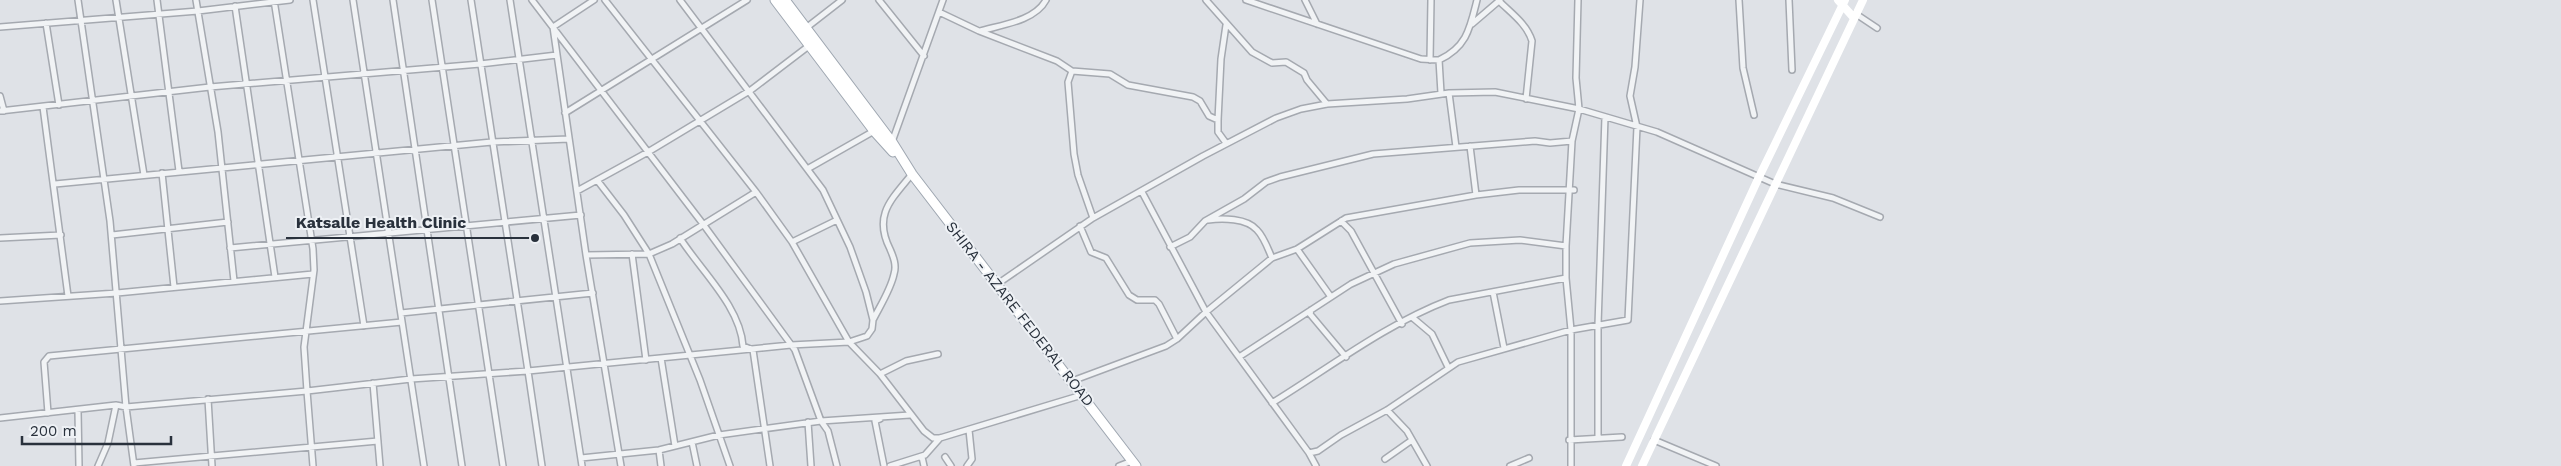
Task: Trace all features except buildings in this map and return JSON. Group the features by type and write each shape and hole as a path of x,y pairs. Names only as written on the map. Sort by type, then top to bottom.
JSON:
{"main road":[{"name":"SHIRA - AZARE FEDERAL ROAD","path":"775,0 874,131 912,174 1083,395 1134,464"},
{"name":"SHIRA - AZARE FEDERAL ROAD","path":"785,0 892,142 903,163"}],"street":[{"path":"78,0 112,235 123,349 126,407 134,464 378,441"},
{"path":"116,0 144,175"},
{"path":"157,0 179,171"},
{"path":"196,0 222,167 234,281"},
{"path":"274,0 312,240 313,274 305,332 307,391 313,466"},
{"path":"0,27 198,11 274,0 290,0"},
{"path":"313,0 364,326"},
{"path":"352,0 424,466"},
{"path":"393,0 462,466"},
{"path":"432,0 503,466"},
{"path":"471,0 492,142 519,302 542,466"},
{"path":"510,0 582,466"},
{"path":"532,0 703,224 799,357 821,420 831,441 837,466"},
{"path":"553,27 594,0"},
{"path":"605,0 699,122 756,192 792,242 849,342 880,374 910,415 933,438 935,446"},
{"path":"680,0 809,168 823,190 866,292 873,320"},
{"path":"565,113 747,0"},
{"path":"806,28 842,0"},
{"path":"879,0 924,56"},
{"path":"892,142 944,0"},
{"path":"979,31 1008,24 1034,13 1046,0"},
{"path":"1206,0 1226,25 1252,52 1272,64 1286,62 1304,73 1307,80 1327,104"},
{"path":"1246,0 1421,59 1430,60 1439,60 1453,54 1462,44 1471,24 1477,0"},
{"path":"1305,0 1317,24"},
{"path":"1430,60 1431,0"},
{"path":"1570,466 1571,330 1566,278 1566,246 1571,190 1572,141 1579,110 1576,78 1578,0"},
{"path":"1309,452 1318,451 1387,410 1448,367 1504,348 1571,330 1628,320 1637,127 1630,96 1635,67 1640,0"},
{"path":"1739,0 1743,68 1754,115"},
{"path":"1788,0 1792,70"},
{"path":"1642,466 1863,0"},
{"path":"1471,24 1500,1 1530,33 1532,41 1526,99"},
{"path":"1626,466 1842,2 1855,16 1877,28"},
{"path":"235,6 275,277"},
{"path":"939,12 979,31 1057,61 1072,71 1110,74 1128,85 1193,98 1200,101 1209,116 1218,120"},
{"path":"46,23 59,105"},
{"path":"1226,25 1221,58 1218,120 1218,132 1226,143"},
{"path":"553,27 586,255 621,466"},
{"path":"577,191 699,122 748,91 810,45"},
{"path":"0,96 2,111 210,87 442,68 557,55"},
{"path":"1439,60 1441,93"},
{"path":"1072,71 1068,82 1074,154 1078,175 1093,218"},
{"path":"996,285 1093,218 1226,143 1284,115 1301,109 1327,104 1407,99 1441,93 1495,92 1605,117 1657,132 1775,184 1833,198 1880,216"},
{"path":"1449,93 1456,147"},
{"path":"43,107 55,184 68,296"},
{"path":"1598,438 1598,325 1605,117"},
{"path":"809,168 874,131"},
{"path":"55,184 492,142 569,139"},
{"path":"1170,247 1190,237 1205,220 1244,199 1266,182 1280,177 1373,154 1470,146 1572,141"},
{"path":"1470,146 1476,195"},
{"path":"162,173 174,287"},
{"path":"0,418 78,411 116,405 126,407 208,400 411,379 566,368 790,345 849,342 867,336 872,329 873,320 894,275 894,258 882,234 883,217 892,200 912,174"},
{"path":"597,180 624,215 649,254 690,356 730,466"},
{"path":"1072,381 1166,346 1177,339 1206,312 1272,258 1297,249 1341,221 1357,214 1519,190 1571,190"},
{"path":"586,255 649,254 680,238 756,192"},
{"path":"1142,192 1206,312 1309,452 1316,466"},
{"path":"230,248 581,216"},
{"path":"1205,220 1218,219 1251,224 1258,230 1272,258"},
{"path":"792,242 837,220"},
{"path":"1341,221 1351,231 1402,324"},
{"path":"112,235 228,222"},
{"path":"1080,226 1091,252 1106,258 1129,295 1137,300 1155,300 1159,304 1177,339"},
{"path":"0,238 61,235"},
{"path":"680,238 733,314 742,334 742,346 753,350"},
{"path":"1239,357 1331,297 1373,273 1453,246 1470,243 1520,240 1566,246"},
{"path":"1297,249 1331,297"},
{"path":"632,254 646,360"},
{"path":"0,301 117,293 313,274"},
{"path":"1272,403 1402,324 1449,300 1566,278"},
{"path":"1492,292 1504,348"},
{"path":"401,313 593,293"},
{"path":"1311,310 1310,314 1346,357"},
{"path":"1413,318 1432,334 1448,367"},
{"path":"48,413 45,358 402,322"},
{"path":"753,350 770,466"},
{"path":"880,374 906,361 938,354"},
{"path":"661,358 675,446"},
{"path":"372,384 380,466"},
{"path":"933,438 940,438 969,430 1083,395"},
{"path":"208,400 212,466"},
{"path":"98,466 108,444 116,405"},
{"path":"1387,410 1412,440 1427,466"},
{"path":"78,411 79,466"},
{"path":"581,458 659,450 719,436 821,420 910,415"},
{"path":"884,466 875,421 892,416"},
{"path":"808,422 811,466"},
{"path":"967,466 972,459 969,430"},
{"path":"1569,440 1622,437"},
{"path":"890,466 930,453 940,438"},
{"path":"1385,459 1412,440"},
{"path":"1654,440 1716,466"},
{"path":"692,442 697,466"},
{"path":"659,450 661,466"},
{"path":"922,457 924,466"},
{"path":"945,457 951,466"},
{"path":"1510,466 1529,458"},
{"path":"1119,466 1134,464"}],"place":[{"name":"Katsalle Health Clinic","path":"535,238"}]}
